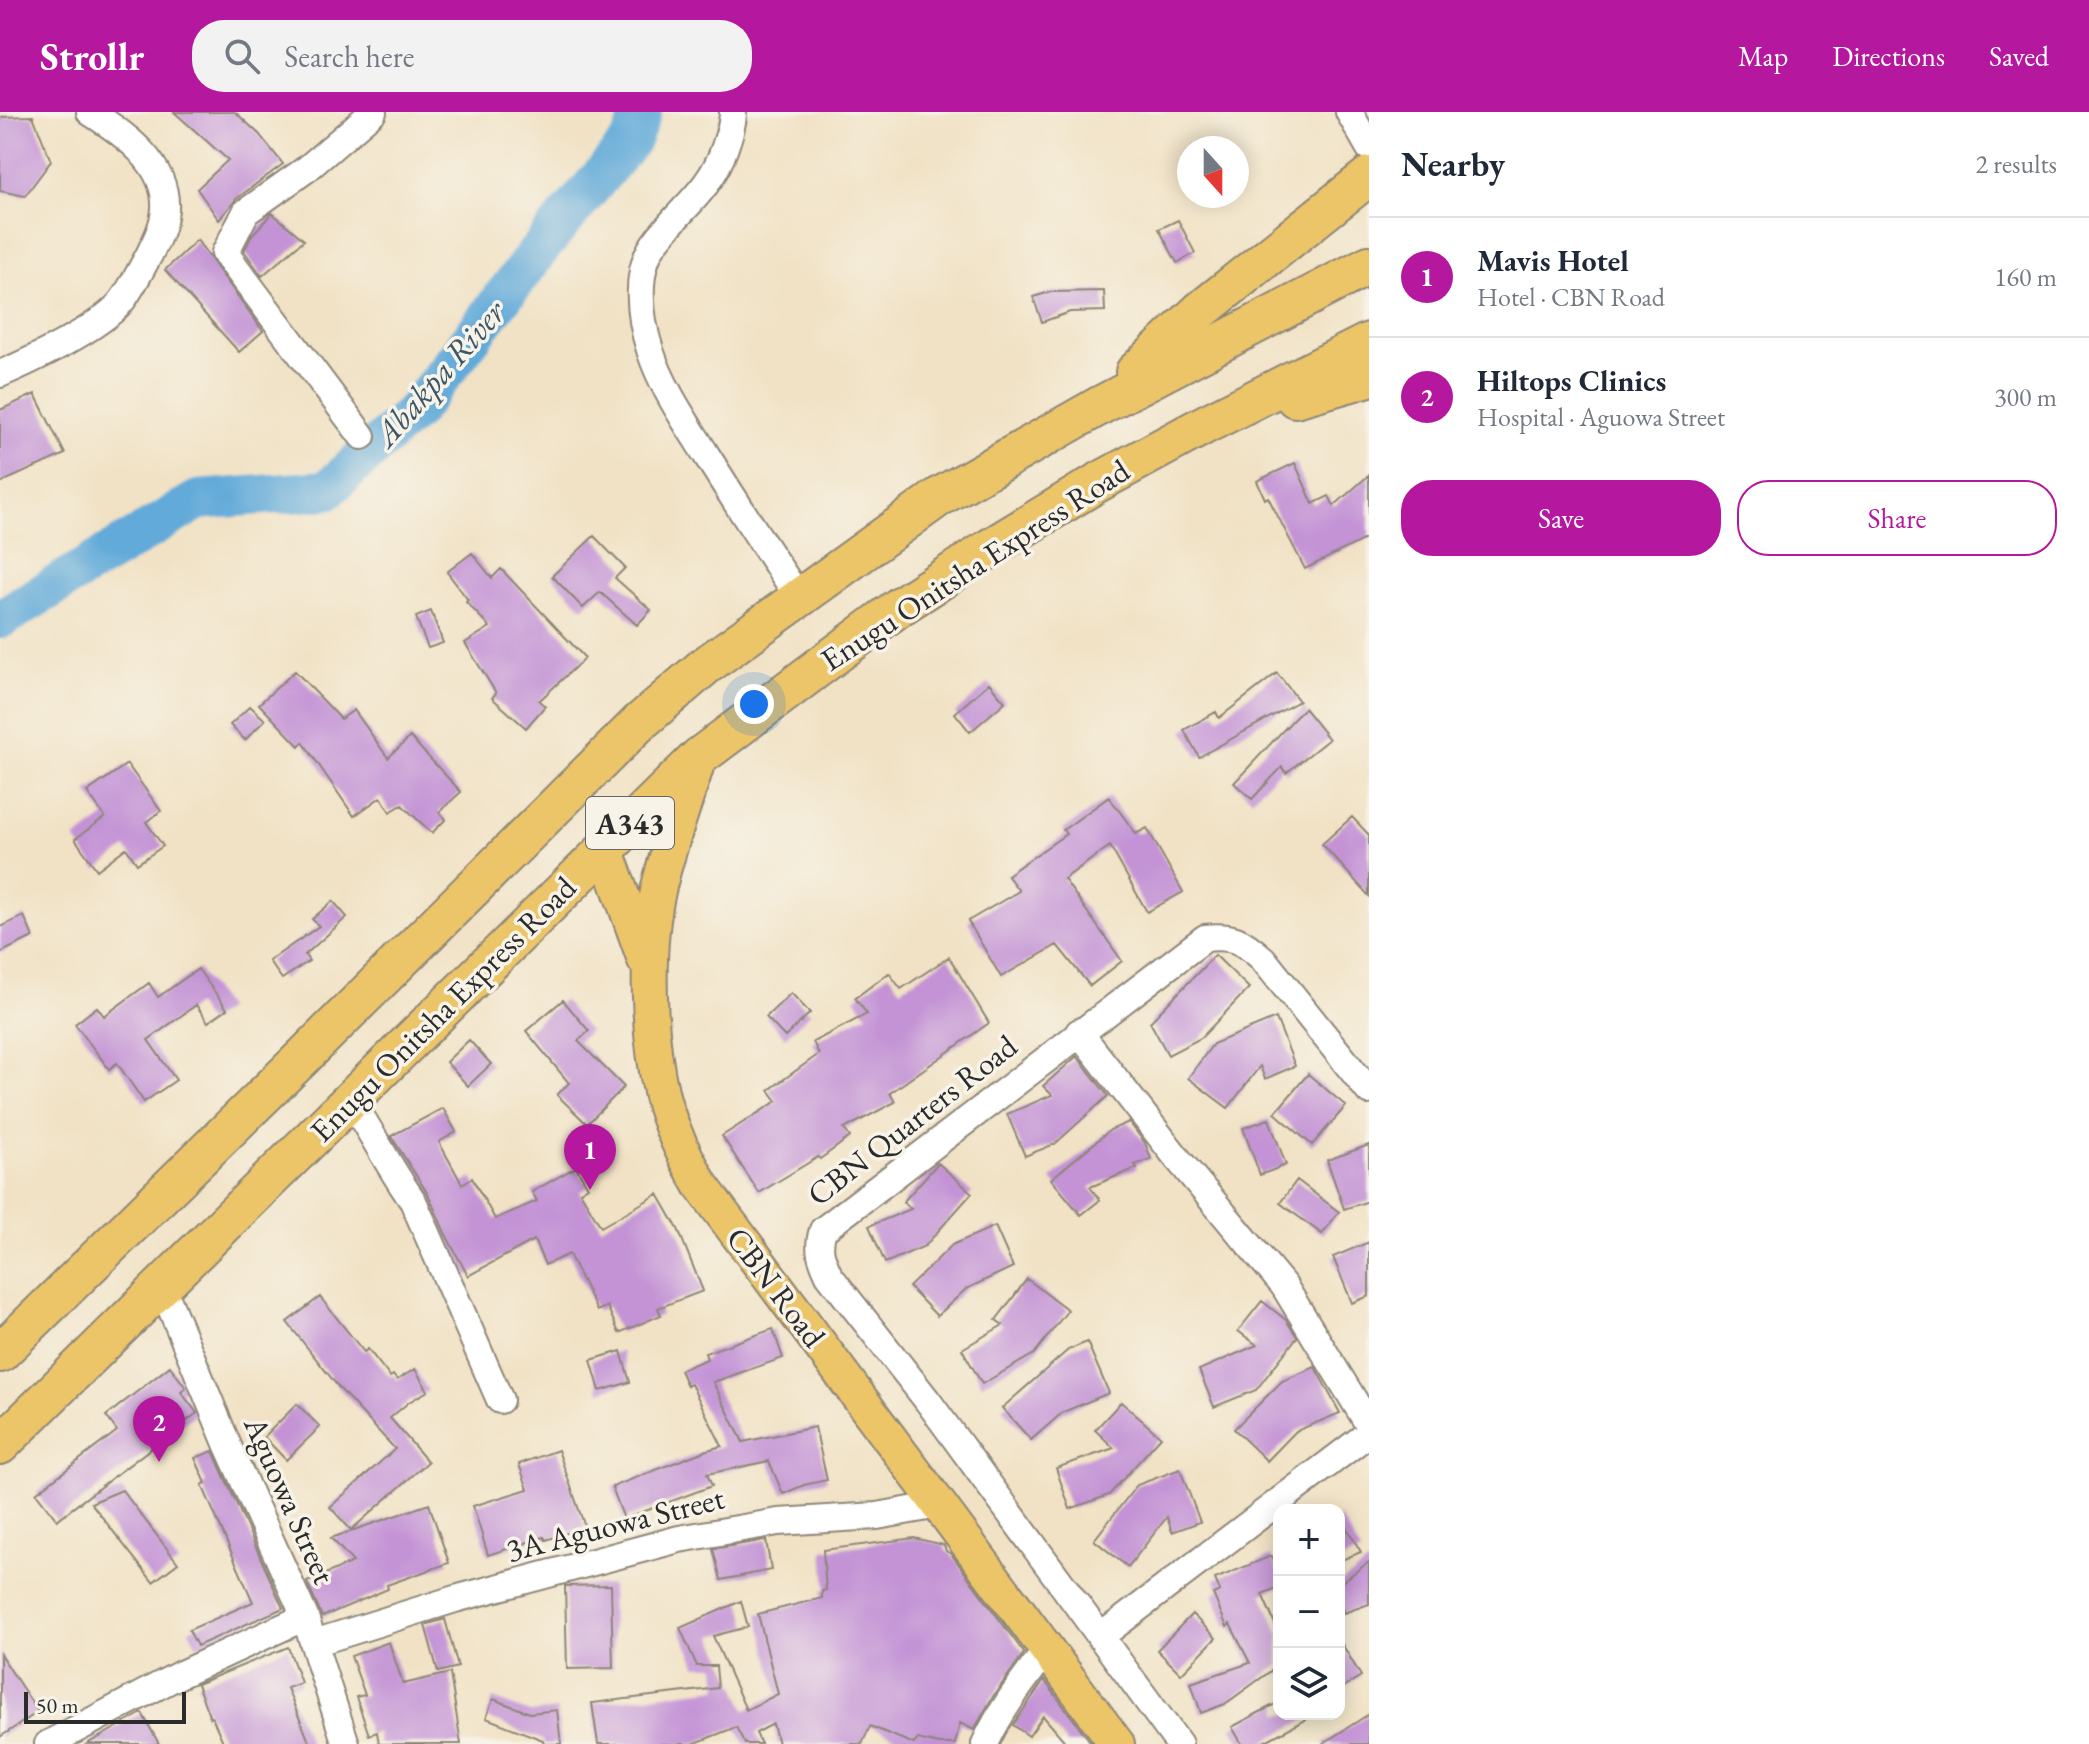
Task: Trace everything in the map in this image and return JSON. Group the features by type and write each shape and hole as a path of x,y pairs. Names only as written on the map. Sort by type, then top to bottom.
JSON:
{"highway":[{"path":"1101,405 1200,311 1369,176"},
{"name":"Enugu Onitsha Express Road","path":"0,1353 639,723 705,666 939,497 1101,405 1369,265"},
{"name":"Enugu Onitsha Express Road","path":"0,1445 699,757 899,607 1097,483 1369,342"},
{"path":"1204,425 1369,377"}],"main road":[{"name":"CBN Road","path":"699,757 658,892 649,971 662,1096 679,1145 701,1185 1117,1744"},
{"path":"605,848 649,971"}],"street":[{"path":"0,374 94,325 120,304 163,221 165,198 159,179 147,160 130,139 90,112"},
{"path":"362,436 225,253 246,212 308,168 373,112"},
{"path":"733,112 732,127 720,162 702,192 653,246 647,257 641,294 643,319 649,349 666,388 758,538 800,599"},
{"path":"1349,112 1369,147"},
{"name":"CBN Quarters Road","path":"1179,1744 927,1400 829,1275 818,1243 823,1230 1205,938 1225,936 1245,943 1263,959 1369,1091"},
{"path":"1079,1032 1177,1158 1284,1286 1369,1425"},
{"path":"351,1101 378,1141 392,1172 413,1201 500,1400"},
{"name":"Aguowa Street","path":"162,1286 228,1446 305,1617 346,1744"},
{"path":"1100,1637 1369,1433"},
{"name":"3A Aguowa Street","path":"314,1643 455,1599 679,1539 778,1522 877,1516 939,1505"},
{"path":"48,1744 166,1682 305,1617"},
{"path":"985,1744 1013,1693 1046,1651"}],"building":[{"path":"174,112 235,112 259,134 283,164 236,199 219,220 197,189 228,160"},
{"path":"33,116 51,161 25,196 0,191 0,117"},
{"path":"272,213 304,240 262,276 244,251 252,235"},
{"path":"1178,220 1195,253 1177,263 1159,229"},
{"path":"197,240 263,331 239,352 165,270"},
{"path":"1104,291 1105,311 1070,312 1042,322 1033,297 1050,292"},
{"path":"35,394 65,454 0,483 0,410"},
{"path":"1295,463 1313,504 1329,496 1334,506 1369,475 1369,537 1305,569 1257,481"},
{"path":"594,536 625,568 615,578 651,610 637,625 600,592 583,608 552,576"},
{"path":"472,553 492,578 501,569 585,658 539,701 545,706 526,728 492,698 496,693 465,643 490,627 466,602 468,600 447,572"},
{"path":"431,611 443,643 428,648 416,617"},
{"path":"295,671 341,719 354,710 388,758 410,737 461,792 439,812 446,819 432,833 402,805 390,812 381,797 354,816 303,742 299,746 259,704"},
{"path":"1277,673 1299,701 1199,757 1184,730 1216,712 1219,718"},
{"path":"989,683 1005,702 970,732 955,713"},
{"path":"250,706 265,720 245,740 230,725"},
{"path":"1304,708 1329,739 1286,773 1282,767 1252,799 1234,783"},
{"path":"127,764 161,811 146,822 163,846 137,864 126,848 97,870 75,839 105,817 87,792"},
{"path":"1109,797 1136,834 1147,828 1183,892 1147,912 1110,846 1064,879 1122,961 1090,986 1057,945 1001,977 968,921 1019,891 1007,875 1066,834 1063,830"},
{"path":"1352,817 1369,835 1369,896 1322,844"},
{"path":"333,901 347,917 305,955 309,961 282,979 269,961 319,926 312,919"},
{"path":"24,916 33,937 0,953 0,927"},
{"path":"1215,955 1249,988 1201,1038 1168,1055 1150,1022"},
{"path":"949,957 989,1023 890,1093 895,1102 844,1129 850,1137 820,1159 818,1157 759,1193 722,1136 777,1101 769,1090 819,1054 813,1042 867,1014 855,998 889,973 901,989"},
{"path":"198,969 227,1009 208,1022 196,1005 148,1040 176,1080 144,1102 117,1063 109,1069 75,1024 97,1007 104,1016 149,983 158,997"},
{"path":"791,993 810,1013 785,1037 766,1017"},
{"path":"563,1000 589,1031 578,1041 624,1087 587,1124 557,1095 569,1083 526,1031"},
{"path":"1276,1018 1295,1066 1265,1079 1260,1066 1228,1108 1188,1078 1213,1044"},
{"path":"469,1040 491,1064 468,1086 446,1062"},
{"path":"1077,1056 1108,1096 1055,1144 1025,1156 1007,1114 1052,1095 1043,1086"},
{"path":"1308,1074 1346,1106 1312,1145 1275,1113"},
{"path":"443,1108 456,1132 439,1142 462,1184 472,1178 495,1219 537,1201 532,1192 576,1167 588,1187 580,1192 601,1227 658,1194 678,1229 703,1291 658,1308 661,1315 619,1333 607,1306 597,1311 569,1254 545,1265 534,1240 468,1276 428,1194 391,1136"},
{"path":"1269,1119 1286,1165 1260,1175 1243,1128"},
{"path":"1129,1122 1145,1143 1151,1159 1090,1187 1100,1200 1081,1215 1051,1179 1110,1130"},
{"path":"1369,1145 1369,1201 1344,1209 1327,1160"},
{"path":"938,1163 972,1193 925,1246 885,1263 869,1226 911,1209 903,1202"},
{"path":"1297,1180 1339,1212 1322,1234 1280,1203"},
{"path":"995,1226 1013,1267 966,1289 937,1316 909,1287 952,1245"},
{"path":"1369,1242 1369,1296 1352,1303 1333,1257"},
{"path":"1027,1279 1068,1310 1034,1354 982,1384 962,1349 1003,1325 996,1320"},
{"path":"320,1297 364,1352 368,1349 390,1377 393,1375 397,1380 415,1369 428,1391 390,1418 428,1462 351,1530 330,1507 395,1449 340,1389 287,1322"},
{"path":"1262,1301 1286,1320 1297,1337 1256,1390 1214,1407 1199,1370 1257,1345 1238,1331"},
{"path":"773,1329 783,1358 713,1382 743,1442 815,1427 827,1480 783,1494 769,1461 707,1474 712,1486 624,1519 612,1487 722,1446 691,1384 687,1386 680,1370 707,1359 705,1353"},
{"path":"1087,1342 1109,1393 1063,1412 1031,1440 1002,1408 1068,1350"},
{"path":"621,1351 630,1382 600,1391 591,1360"},
{"path":"170,1366 186,1388 181,1392 197,1413 57,1520 36,1493 117,1431 106,1416"},
{"path":"1315,1367 1340,1413 1296,1431 1267,1461 1234,1429 1282,1381"},
{"path":"1121,1402 1161,1437 1109,1495 1070,1509 1056,1468 1114,1448 1095,1430"},
{"path":"297,1404 320,1427 286,1460 264,1437"},
{"path":"558,1450 585,1527 488,1555 473,1506 528,1489 519,1464"},
{"path":"213,1451 283,1608 197,1646 189,1630 253,1602 202,1485 206,1483 195,1458"},
{"path":"1180,1469 1200,1522 1172,1532 1167,1517 1128,1567 1094,1540 1137,1485"},
{"path":"122,1490 178,1563 153,1582 91,1503"},
{"path":"429,1504 449,1563 387,1585 388,1589 322,1617 307,1582 353,1562 331,1538"},
{"path":"1345,1525 1361,1552 1345,1559"},
{"path":"914,1538 944,1545 1024,1653 974,1730 960,1723 955,1744 918,1739 914,1744 870,1726 862,1744 778,1744 773,1724 756,1733 761,1744 745,1744 736,1727 693,1744 598,1744 592,1703 718,1688 716,1666 697,1666 680,1628 741,1601 748,1627 713,1636 746,1710 778,1694 758,1614 822,1598 822,1591 826,1590 823,1550"},
{"path":"766,1540 771,1570 721,1580 713,1549"},
{"path":"1271,1556 1273,1589 1262,1594 1273,1619 1273,1669 1225,1704 1201,1713 1191,1683 1250,1663 1230,1624 1227,1627 1213,1594 1220,1591 1215,1579"},
{"path":"1369,1562 1369,1604 1345,1613 1345,1580"},
{"path":"611,1585 613,1668 567,1669 565,1586"},
{"path":"1192,1614 1216,1638 1181,1674 1157,1650"},
{"path":"445,1619 458,1667 438,1672 425,1625"},
{"path":"389,1642 403,1684 450,1673 461,1744 379,1744 377,1732 369,1735 356,1697 365,1695 351,1656"},
{"path":"288,1647 301,1683 287,1688 310,1744 224,1744 197,1684"},
{"path":"1345,1649 1361,1676 1345,1686"},
{"path":"0,1654 38,1712 0,1737"},
{"path":"1044,1680 1092,1744 1067,1744 1043,1716 1029,1736 1013,1725"},
{"path":"493,1699 530,1713 557,1710 561,1744 544,1744 543,1740 486,1718"},
{"path":"1273,1705 1273,1720 1305,1720 1260,1744 1242,1744 1232,1727"},
{"path":"142,1713 159,1744 87,1744"},
{"path":"1369,1714 1369,1744 1322,1744"}],"waterway":[{"name":"Abakpa River","path":"0,619 198,500 327,490 416,410 539,250 631,140 642,112"}],"place":[{"name":"Mavis Hotel","path":"590,1190"},
{"name":"Hiltops Clinics","path":"159,1462"}]}
